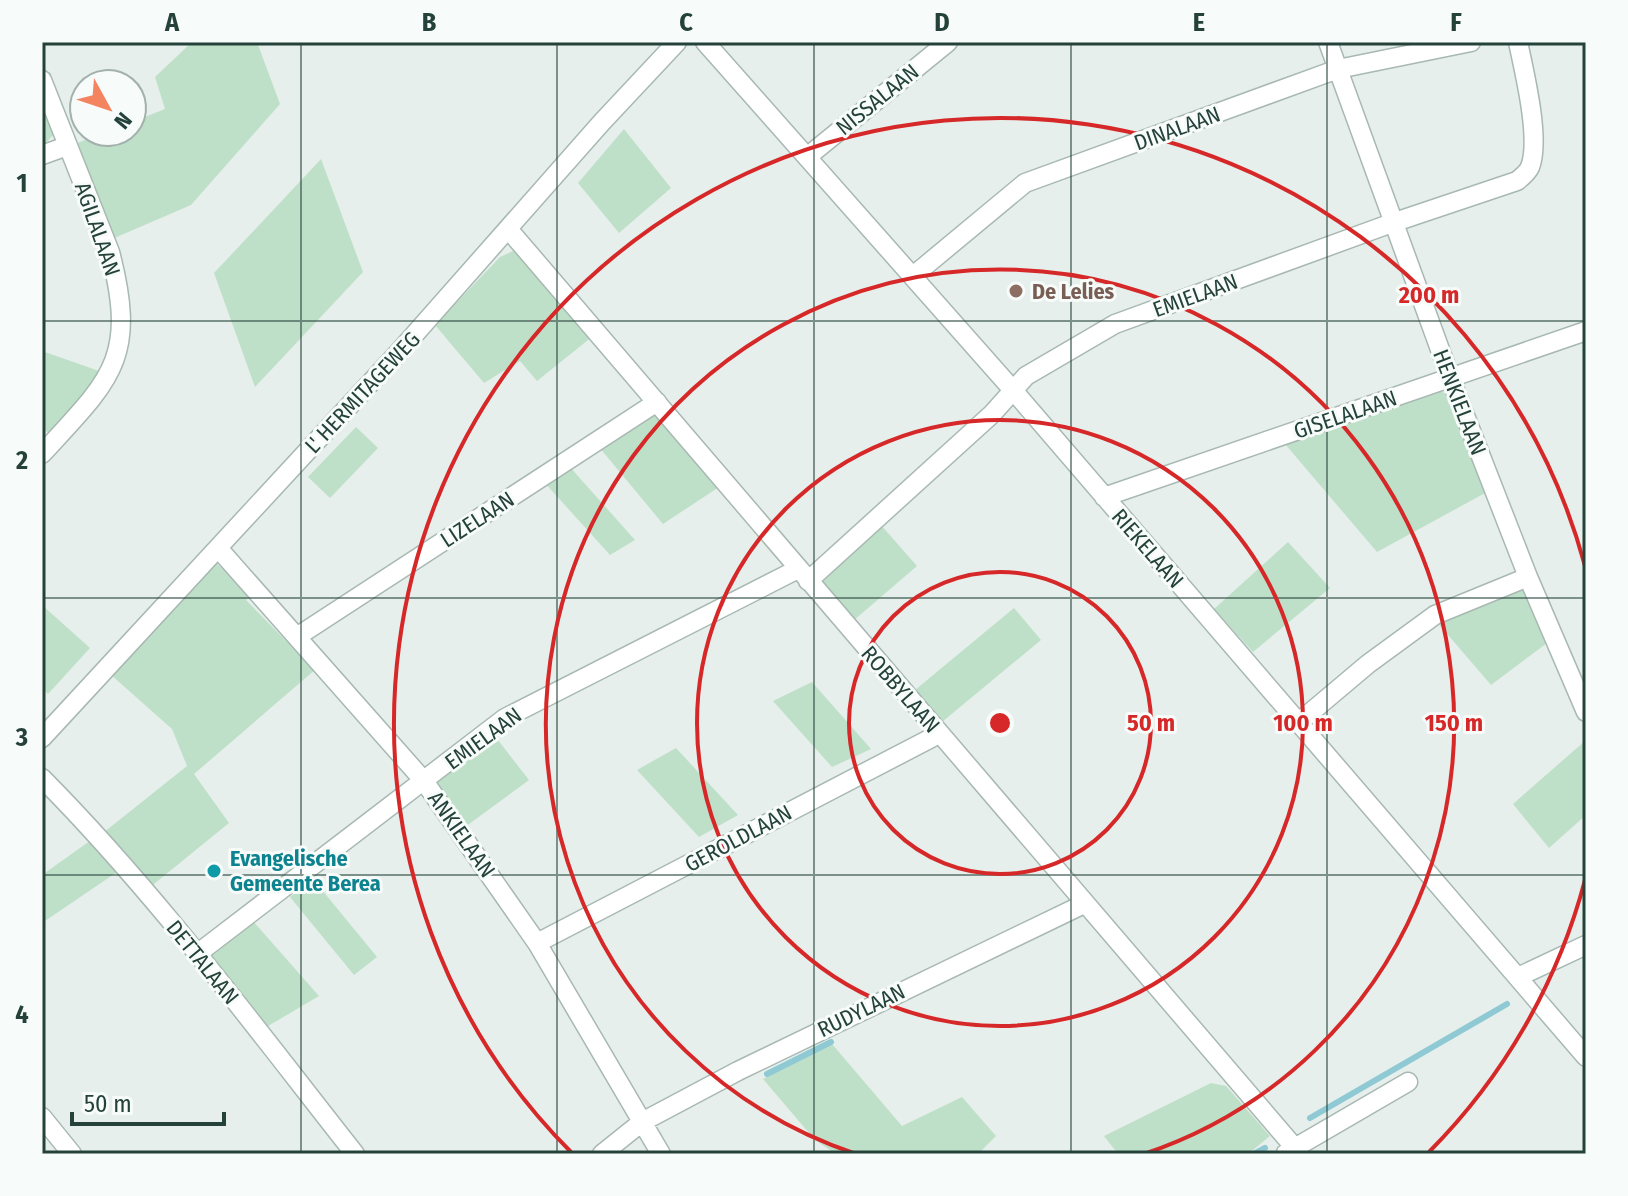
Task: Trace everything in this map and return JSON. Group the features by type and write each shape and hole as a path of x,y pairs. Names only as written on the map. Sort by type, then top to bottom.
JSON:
{"street":[{"name":"L' HERMITAGEWEG","path":"42,738 509,230 602,122 677,42"},
{"name":"RIEKELAAN","path":"705,42 1012,389 1586,1057"},
{"name":"NISSALAAN","path":"807,157 948,42"},
{"name":"HENKIELAAN","path":"1328,42 1450,377 1528,577 1586,712"},
{"name":"DINALAAN","path":"913,276 1025,183 1338,69 1471,42"},
{"name":"EMIELAAN","path":"197,954 505,718 803,575 992,414 1026,376 1115,324 1517,181 1529,169 1533,152 1529,93 1518,42"},
{"name":"AGILALAAN","path":"42,80 110,252 117,278 121,334 117,358 107,380 42,454"},
{"path":"42,155 67,146"},
{"name":"ROBBYLAAN","path":"509,230 1084,904 1290,1151"},
{"name":"GISELALAAN","path":"1104,497 1586,331"},
{"name":"LIZELAAN","path":"298,636 657,402"},
{"name":"ANKIELAAN","path":"218,548 424,781 537,943 661,1154"},
{"path":"1298,723 1368,664 1435,615 1528,577"},
{"name":"GEROLDLAAN","path":"537,943 939,734"},
{"name":"DETTALAAN","path":"42,778 94,830 197,954 355,1154"},
{"name":"RUDYLAAN","path":"602,1154 642,1122 817,1031 1084,904"},
{"path":"1518,977 1586,945"},
{"path":"1290,1151 1408,1082"},
{"path":"42,1117 72,1154"}],"green space":[{"path":"192,42 257,42 280,104 191,205 112,239 77,148 148,148 148,116 165,109 155,77"},
{"path":"42,97 54,134 42,147"},
{"path":"624,129 671,188 619,233 578,183"},
{"path":"321,159 363,272 255,387 214,273"},
{"path":"520,251 593,336 537,381 520,361 484,383 435,325 500,257"},
{"path":"42,351 102,372 51,436 42,427"},
{"path":"1441,391 1454,400 1487,492 1377,552 1285,444"},
{"path":"650,416 657,416 719,487 663,524 599,447"},
{"path":"356,427 378,448 330,498 308,477"},
{"path":"569,466 635,540 610,555 544,482"},
{"path":"880,524 917,566 853,621 819,580"},
{"path":"1288,542 1330,588 1253,652 1214,609"},
{"path":"216,563 251,595 246,600 287,642 296,644 316,669 194,774 229,823 149,888 103,833 187,766 172,729 110,674"},
{"path":"1516,589 1526,590 1547,643 1491,685 1436,621"},
{"path":"42,605 90,648 48,694 42,688"},
{"path":"1014,608 1041,640 942,722 915,690"},
{"path":"812,682 871,749 832,767 773,701"},
{"path":"494,735 529,780 465,827 437,786 437,781"},
{"path":"1586,740 1586,815 1549,848 1513,804"},
{"path":"676,748 738,815 699,837 637,770"},
{"path":"94,838 120,870 42,923 42,875"},
{"path":"313,879 377,957 354,975 290,897"},
{"path":"252,920 319,996 263,1029 209,955"},
{"path":"832,1044 902,1126 962,1097 996,1136 978,1154 836,1154 815,1140 763,1079"},
{"path":"1211,1083 1226,1086 1270,1136 1248,1154 1118,1154 1104,1136"}],"waterway":[{"path":"1310,1118 1507,1004"},
{"path":"767,1074 831,1042"},
{"path":"1254,1154 1265,1148"}],"place":[{"name":"De Lelies","path":"1016,291"},
{"name":"Evangelische Gemeente Berea","path":"214,871"}]}
